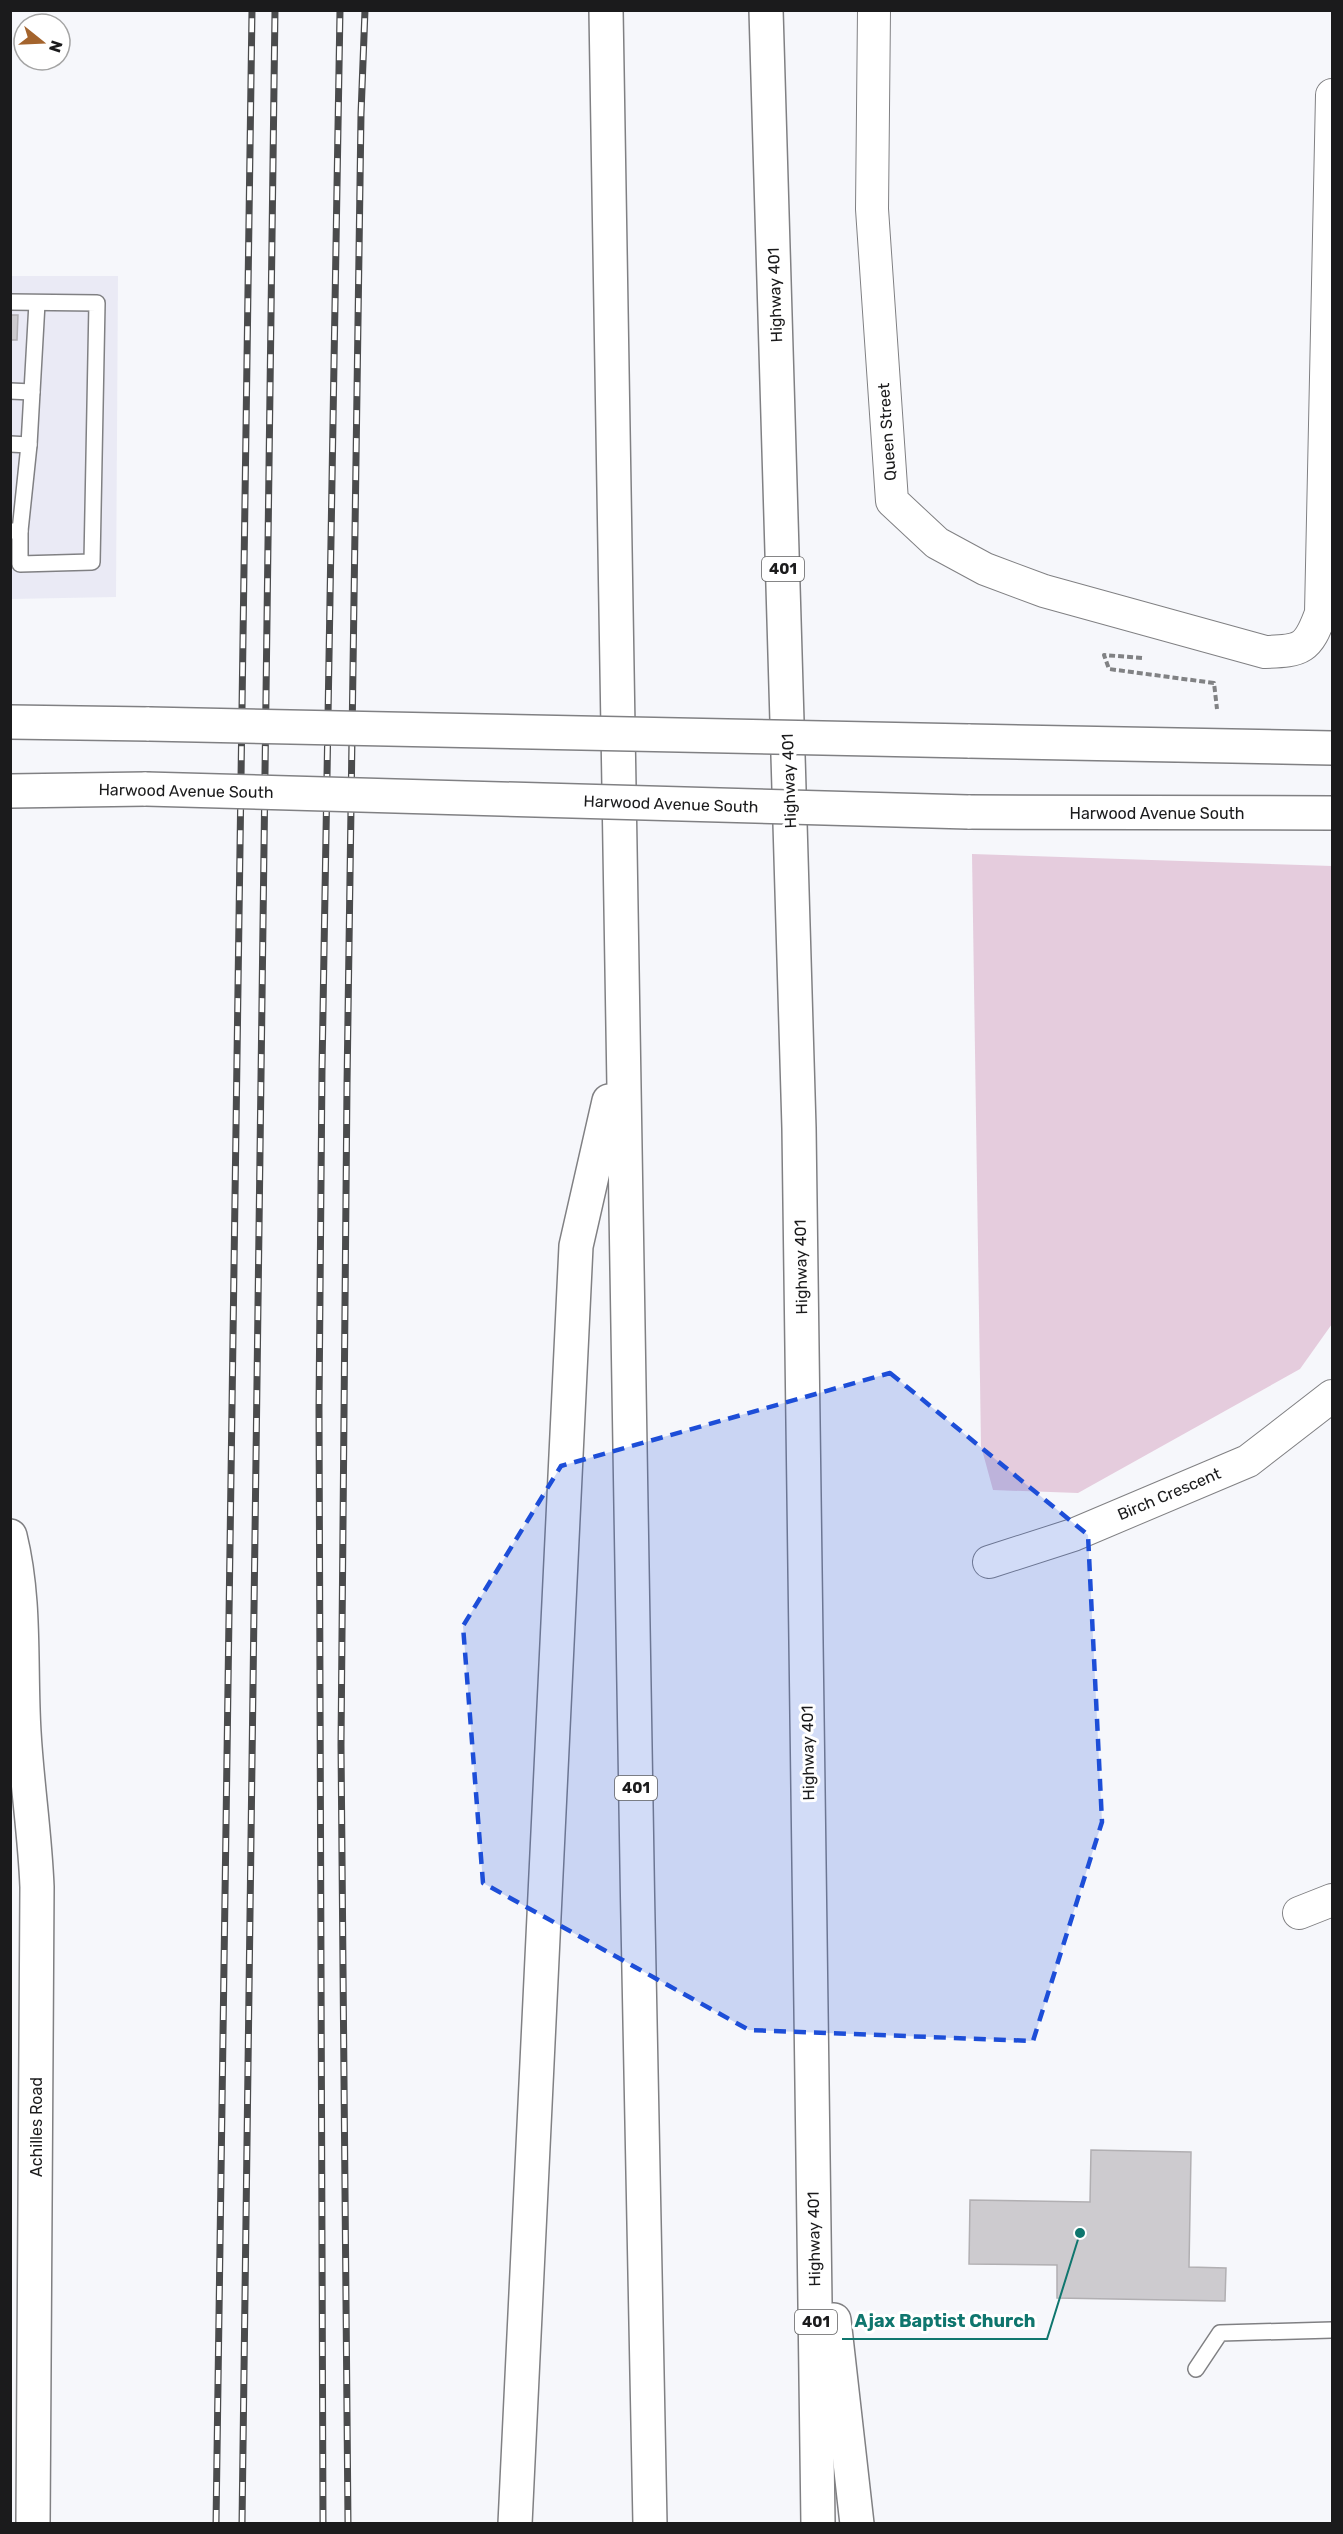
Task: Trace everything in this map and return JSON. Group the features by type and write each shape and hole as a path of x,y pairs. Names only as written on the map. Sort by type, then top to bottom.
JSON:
{"main road":[{"name":"401","path":"606,10 620,1052 650,2523"},
{"name":"Highway 401","path":"766,10 799,1140 818,2523"},
{"path":"10,722 1332,748"},
{"name":"Harwood Avenue South","path":"10,791 146,789 969,812 1332,813"},
{"path":"515,2523 576,1246 620,1052"},
{"name":"Achilles Road","path":"10,1536 21,1606 17,1732 10,1829"},
{"name":"Achilles Road","path":"17,1732 35,1833 37,1887 33,2523"},
{"path":"813,2121 857,2523"}],"street":[{"name":"Queen Street","path":"874,10 872,209 892,501 937,543 985,568 1044,591 1265,652 1293,651 1313,637 1321,613 1332,95"},
{"name":"Birch Crescent","path":"989,1562 1073,1535 1248,1461 1332,1396"},
{"path":"1299,1913 1332,1900"}],"lane":[{"path":"10,302 97,303 92,562 20,564 15,531 29,445 37,303"},
{"path":"10,391 32,392"},
{"path":"10,444 29,445"},
{"path":"1196,2369 1220,2333 1332,2330"}],"path":[{"path":"1150,658 1104,655 1109,669 1214,683 1217,713"}],"highlighted area":[{"path":"890,1373 1088,1535 1102,1822 1033,2041 749,2030 483,1883 463,1626 561,1466"}],"shaded area":[{"path":"10,276 118,276 116,597 11,599"},
{"path":"972,854 1332,866 1332,1324 1300,1369 1078,1493 993,1490 981,1446"}],"building":[{"path":"10,315 18,315 17,340 10,340"},
{"path":"1091,2150 1191,2152 1189,2267 1226,2268 1225,2301 1057,2298 1057,2265 969,2264 970,2200 1090,2202"}],"railway":[{"path":"216,2524 252,10"},
{"path":"242,2524 275,10"},
{"path":"323,2524 319,1408 322,1070 340,10"},
{"path":"348,2524 341,1745 347,1085 361,114 365,10"}],"place":[{"name":"Ajax Baptist Church","path":"1080,2233"}]}
